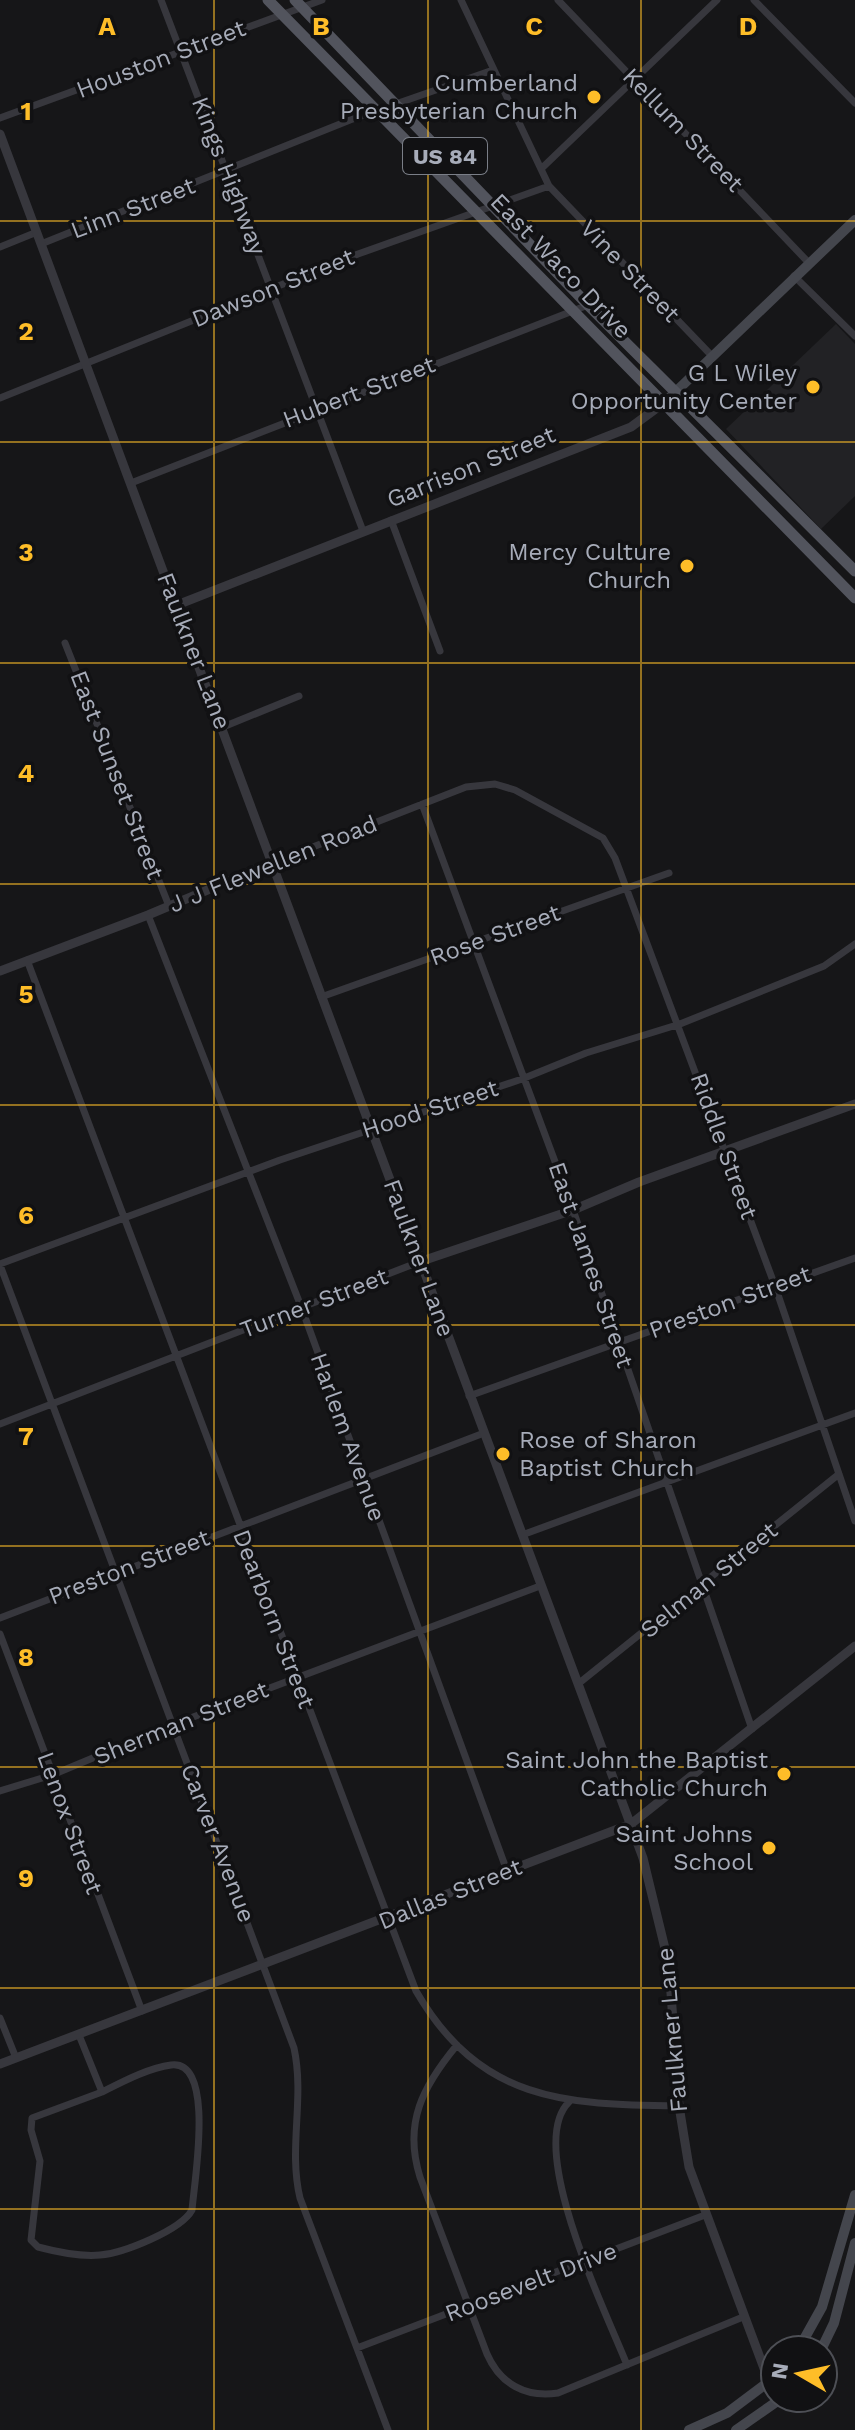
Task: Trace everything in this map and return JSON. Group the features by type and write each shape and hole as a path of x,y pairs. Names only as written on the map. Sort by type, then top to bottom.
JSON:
{"main road":[{"name":"East Waco Drive","path":"268,0 855,598"},
{"name":"East Waco Drive","path":"298,4 588,305 855,571"},
{"name":"Garrison Street","path":"665,402 793,276 855,220"},
{"path":"807,2334 822,2307 855,2195"},
{"path":"829,2334 855,2243"},
{"path":"689,2430 727,2413 759,2390"},
{"path":"736,2430 759,2413"}],"street":[{"name":"Kings Highway","path":"161,0 319,408 363,531"},
{"name":"Houston Street","path":"0,118 181,53 280,15 298,4 322,0"},
{"path":"461,0 549,186"},
{"name":"Kellum Street","path":"558,0 808,262"},
{"path":"542,168 717,0"},
{"path":"754,0 855,103"},
{"name":"Linn Street","path":"41,244 493,70"},
{"name":"Faulkner Lane","path":"0,134 631,1824 653,1891 669,1965 679,2106 689,2167 759,2354"},
{"name":"Dawson Street","path":"0,398 358,254 549,186"},
{"name":"Vine Street","path":"549,186 711,355"},
{"name":"Linn Street","path":"0,247 37,232"},
{"path":"793,276 855,336"},
{"name":"Hubert Street","path":"131,483 588,305"},
{"name":"Garrison Street","path":"177,605 631,427 665,402"},
{"path":"391,520 440,651"},
{"name":"East Sunset Street","path":"65,643 169,906"},
{"path":"223,727 299,696"},
{"name":"J J Flewellen Road","path":"0,971 466,787 495,784 546,806"},
{"name":"East James Street","path":"422,804 573,1210 752,1729"},
{"name":"Riddle Street","path":"546,806 603,838 627,887 775,1286 855,1521"},
{"name":"Rose Street","path":"321,997 669,873"},
{"name":"Harlem Avenue","path":"148,915 302,1309 507,1871"},
{"name":"Hood Street","path":"0,1264 372,1128 522,1079 586,1053 680,1024 824,966 855,944"},
{"name":"Dearborn Street","path":"27,960 416,1991 457,2045 508,2081 569,2102 679,2106"},
{"name":"Turner Street","path":"0,1424 419,1262 573,1210 855,1104"},
{"name":"Preston Street","path":"469,1396 855,1258"},
{"name":"Carver Avenue","path":"0,1264 264,1966 298,2066 300,2099 294,2164 300,2198 388,2430"},
{"path":"522,1535 855,1413"},
{"name":"Preston Street","path":"0,1618 484,1433"},
{"name":"Selman Street","path":"578,1684 839,1474"},
{"name":"Sherman Street","path":"0,1791 52,1775 172,1725 540,1586"},
{"name":"Lenox Street","path":"0,1634 142,2011"},
{"name":"Dallas Street","path":"0,2064 389,1919 631,1824 855,1646"},
{"path":"0,2018 16,2058"},
{"path":"79,2035 102,2092"},
{"path":"457,2045 426,2086 416,2108 413,2136 418,2169 479,2332 499,2374 517,2388 537,2394 558,2393 743,2317"},
{"path":"173,2065 186,2068 195,2078 200,2106 192,2210 185,2223 171,2230 99,2255 38,2247 31,2240 40,2161 31,2130 32,2118 102,2092 173,2065"},
{"path":"569,2102 559,2126 555,2165 563,2201 627,2365"},
{"name":"Roosevelt Drive","path":"357,2348 705,2215"}],"shaded area":[{"name":"G L Wiley Opportunity Center","path":"836,324 855,344 855,496 821,529 726,429"}],"place":[{"name":"Cumberland Presbyterian Church","path":"594,97"},
{"name":"G L Wiley Opportunity Center","path":"813,387"},
{"name":"Mercy Culture Church","path":"687,566"},
{"name":"Rose of Sharon Baptist Church","path":"503,1454"},
{"name":"Saint John the Baptist Catholic Church","path":"784,1774"},
{"name":"Saint Johns School","path":"769,1848"}]}
